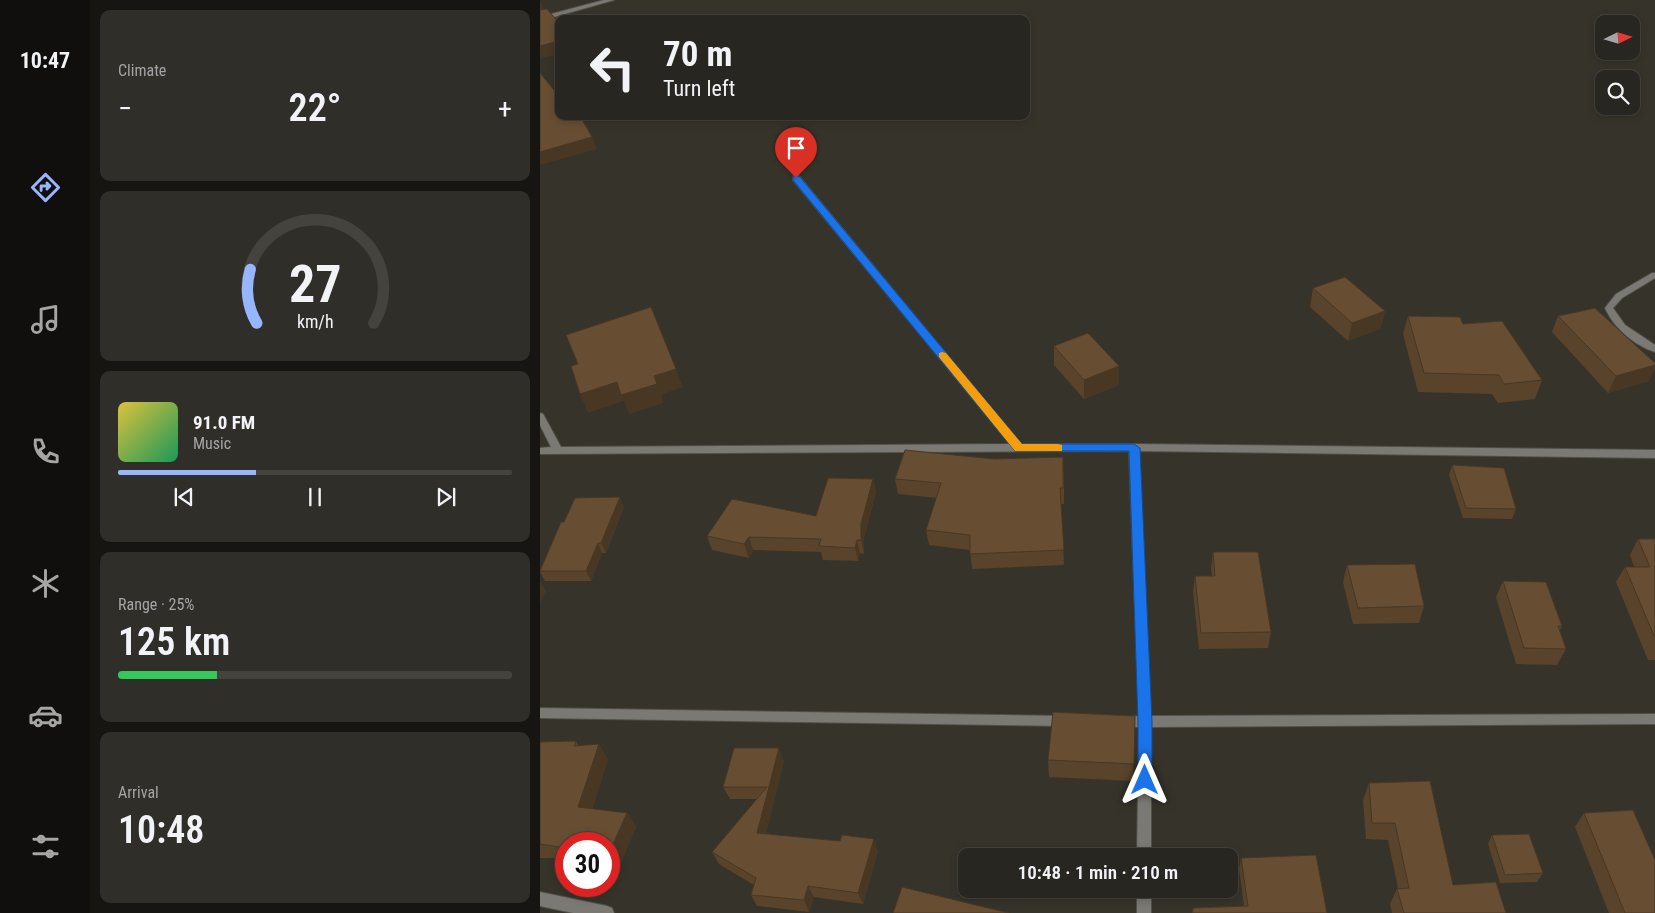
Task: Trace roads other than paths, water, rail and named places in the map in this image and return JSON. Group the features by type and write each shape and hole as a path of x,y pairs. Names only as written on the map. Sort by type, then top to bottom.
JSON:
{"street":[{"path":"540,19 611,0"},
{"path":"796,178 1019,448"},
{"path":"1655,275 1619,296 1609,308 1614,319 1625,330 1655,349"},
{"path":"540,416 558,451"},
{"path":"1134,448 1145,722 1144,848"},
{"path":"540,451 1134,448 1655,454"},
{"path":"540,713 1076,721"},
{"path":"1106,722 1655,720"},
{"path":"1144,898 1144,913"},
{"path":"540,899 607,913"}]}
